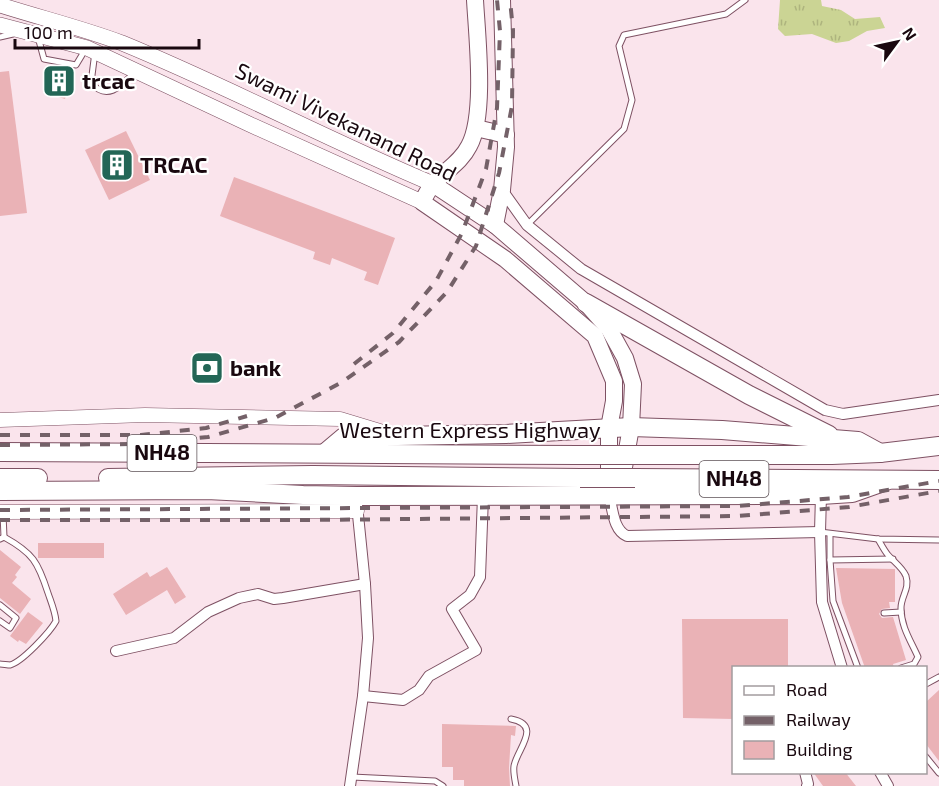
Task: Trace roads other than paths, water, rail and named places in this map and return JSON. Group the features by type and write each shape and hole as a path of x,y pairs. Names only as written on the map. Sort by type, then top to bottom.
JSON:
{"highway":[{"path":"585,303 748,395 838,440"},
{"path":"325,453 344,437 506,434 631,427 722,430 858,441 880,453"},
{"name":"Western Express Highway","path":"0,452 641,455 880,453 939,446"},
{"path":"336,475 357,503"},
{"name":"Western Express Highway","path":"0,478 336,475 939,480"},
{"path":"0,491 207,490 303,495 357,503 483,496 821,495 852,493 886,481"}],"main road":[{"path":"422,202 433,184 458,161 469,146 476,128 478,51 475,0"},
{"path":"495,225 502,190 506,135 502,0"},
{"name":"Swami Vivekanand Road","path":"0,5 86,30 250,99 433,184 495,225 585,303 609,329 624,358 633,384 631,427 614,496"},
{"name":"Swami Vivekanand Road","path":"0,25 91,49 422,202 505,259 595,336 614,381 614,401 609,428 614,496"},
{"path":"476,128 506,135"}],"street":[{"path":"28,14 31,34"},
{"path":"502,190 527,225 581,269 825,410 843,414 939,400"},
{"path":"0,420 145,415 340,419 394,436"},
{"path":"821,495 825,533 822,602 841,666"},
{"path":"363,696 403,700 419,690 429,676 476,650 452,609 470,595 480,577 483,496"},
{"path":"614,496 617,527 627,536 825,533"},
{"path":"1,512 357,503 368,638 363,696 351,782"},
{"path":"116,651 174,638 208,612 239,598 258,594 274,599 283,598 365,584"}],"lane":[{"path":"527,225 624,129 632,100 618,46 624,35 726,14 745,0"},
{"path":"0,37 31,34 44,59 76,65 91,49"},
{"path":"91,49 90,83 97,90 104,92 120,88 137,71"},
{"path":"0,664 9,665 15,662 41,640 56,621 40,567 18,545 2,538 1,512"},
{"path":"857,666 833,601 830,560 825,533 878,539 939,540"},
{"path":"878,539 904,571 908,585 901,602 901,612 908,639 918,657 914,664 907,666"},
{"path":"830,560 893,559"},
{"path":"0,605 16,618 10,627 0,621"},
{"path":"884,613 901,612"},
{"path":"834,641 847,639"},
{"path":"511,719 520,720 524,724 527,735 514,767 516,786"},
{"path":"927,758 939,773"},
{"path":"351,782 435,781 443,786"}],"railway":[{"path":"354,364 393,333 436,281 462,233 486,169 497,108 500,31 497,0"},
{"path":"0,445 139,444 208,437 275,418 342,382 399,342 447,292 476,246 499,173 512,106 513,30 510,0"},
{"path":"0,435 141,435 206,428 247,416"},
{"path":"0,510 737,506 848,497 939,481"},
{"path":"0,520 738,516 849,507 939,491"}],"place":[{"name":"trcac","path":"59,81"},
{"name":"TRCAC","path":"117,165"},
{"name":"bank","path":"207,368"}]}
